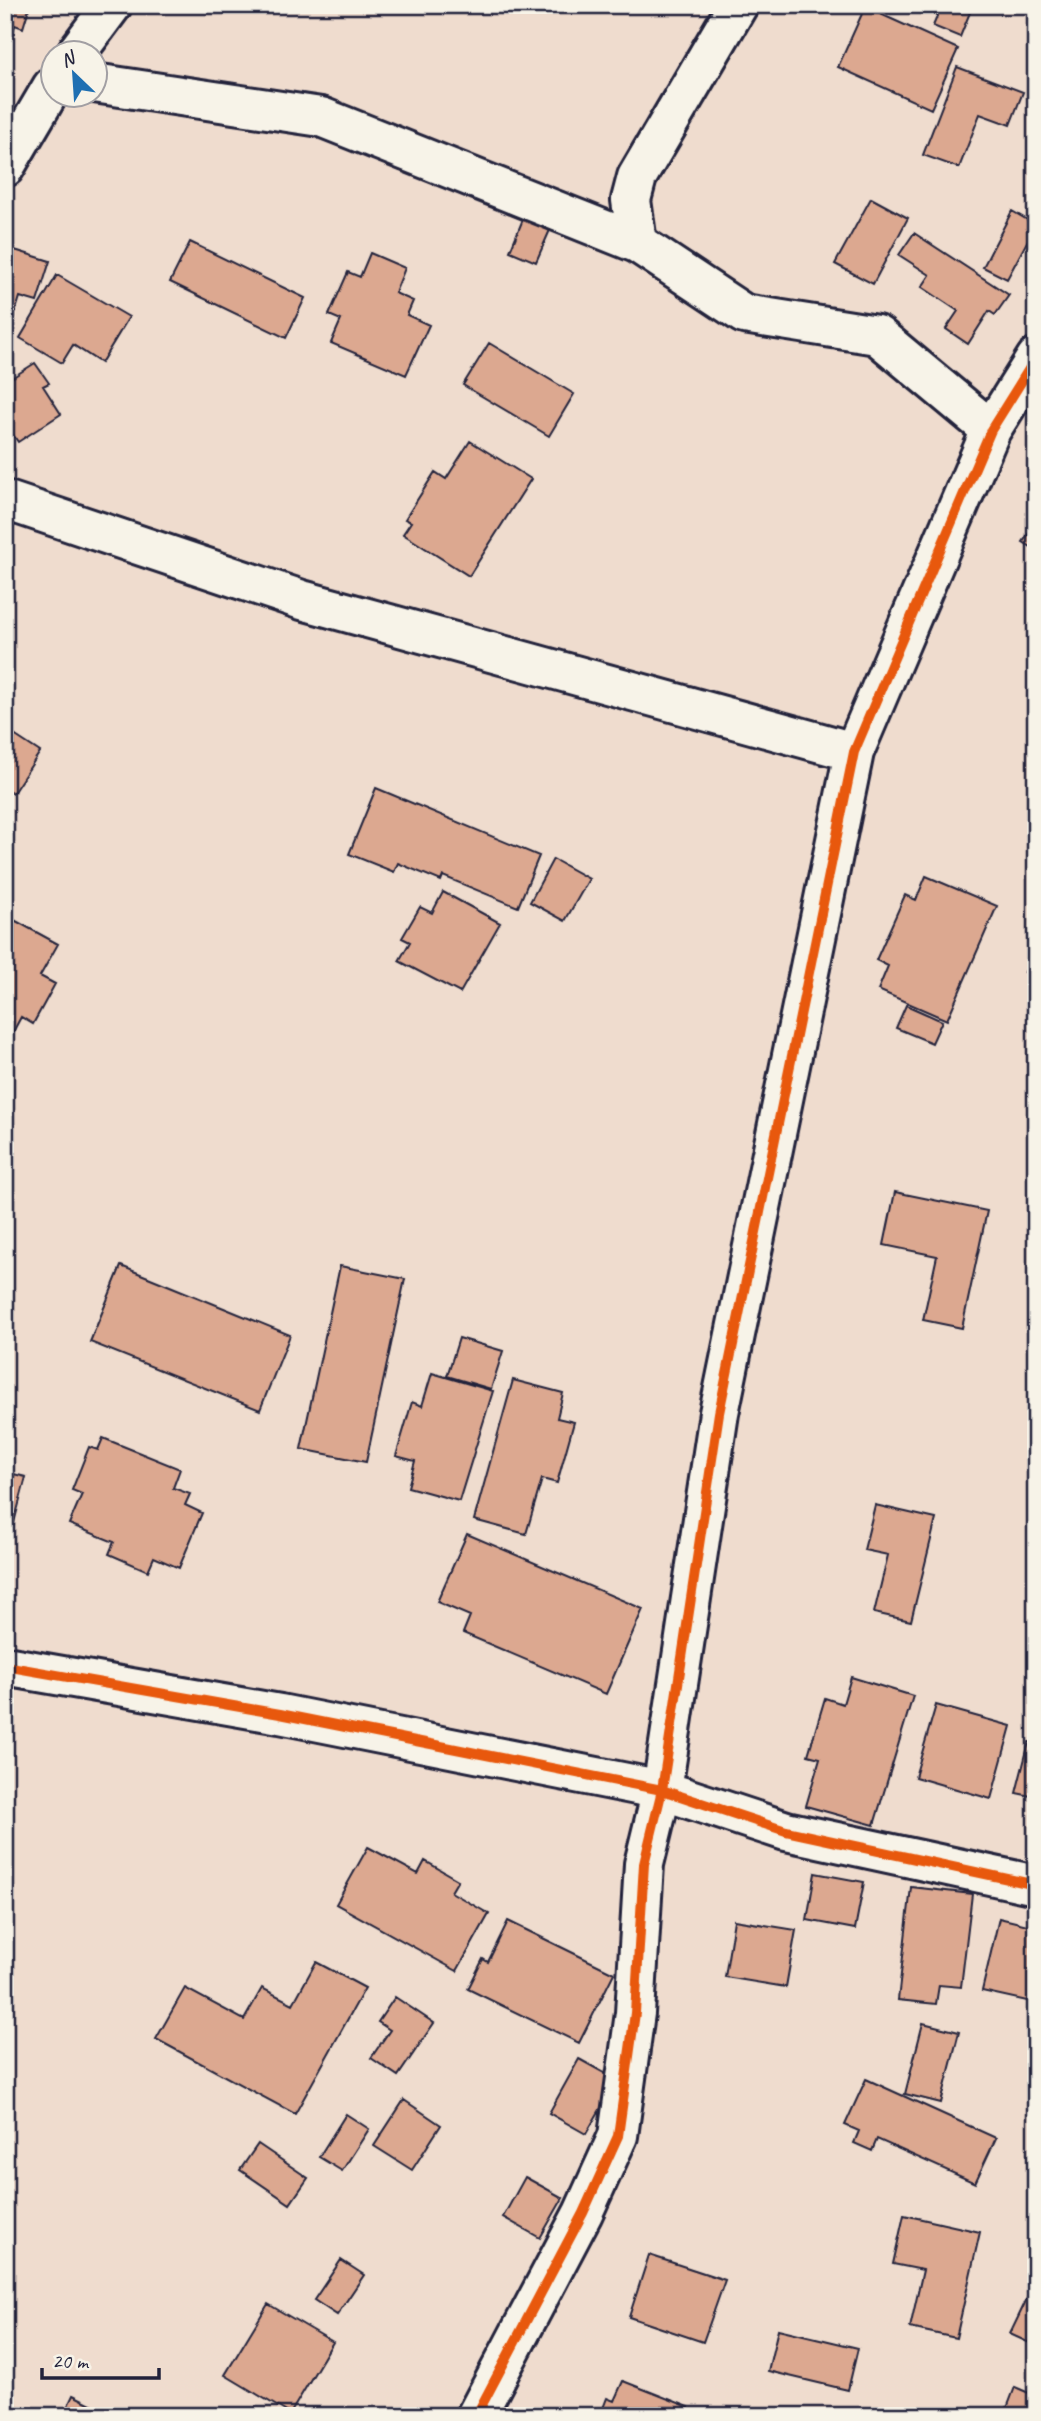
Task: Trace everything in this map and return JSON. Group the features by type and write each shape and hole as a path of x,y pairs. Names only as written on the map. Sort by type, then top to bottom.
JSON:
{"street":[{"path":"87,38 112,5"},
{"path":"637,243 631,200 637,177 738,5"},
{"path":"108,85 321,117 637,243 744,314 877,335 991,430"},
{"path":"5,167 40,108"},
{"path":"476,2416 583,2213 618,2136 635,2013 644,1864 662,1790 719,1413 854,752 991,430 1036,358"},
{"path":"5,500 302,600 854,752"},
{"path":"5,1666 280,1714 662,1790 786,1831 1036,1885"}],"building":[{"path":"5,5 30,5 23,28 15,25 8,50 5,49"},
{"path":"942,5 973,5 960,37 933,26"},
{"path":"865,7 958,49 931,109 838,67"},
{"path":"957,67 1023,92 1010,125 980,114 959,168 923,155"},
{"path":"871,198 908,218 873,284 835,264"},
{"path":"1012,211 1036,225 1007,279 983,267"},
{"path":"523,219 550,230 536,262 510,251"},
{"path":"914,233 1009,295 995,315 989,311 968,344 946,329 958,311 922,287 930,275 899,255"},
{"path":"190,242 305,298 286,338 170,282"},
{"path":"5,247 50,261 37,302 20,297 5,346"},
{"path":"370,253 405,268 395,293 413,301 407,315 429,325 406,375 331,343 341,320 329,315 348,272 360,277"},
{"path":"57,275 129,317 101,363 73,345 62,363 20,338"},
{"path":"489,343 574,394 549,436 463,385"},
{"path":"35,363 49,383 43,386 61,414 18,442 5,423 5,373 10,379"},
{"path":"470,441 531,479 469,576 403,534 411,522 405,519 435,472 446,479"},
{"path":"1036,522 1036,550 1023,542"},
{"path":"5,729 40,752 13,793 5,788"},
{"path":"376,788 539,856 518,907 443,876 441,881 398,863 394,872 349,854"},
{"path":"553,859 589,879 565,921 530,902"},
{"path":"926,876 997,906 947,1020 878,990 888,966 876,960 905,895 916,900"},
{"path":"443,892 500,923 460,993 399,961 410,942 402,938 420,907 432,913"},
{"path":"5,915 58,944 40,976 55,984 33,1024 21,1017 7,1043"},
{"path":"1036,951 1036,977 1025,972"},
{"path":"1036,981 1036,1000 1028,997"},
{"path":"906,1005 942,1021 932,1043 896,1028"},
{"path":"895,1192 987,1211 962,1328 923,1320 937,1256 884,1245"},
{"path":"121,1266 290,1335 260,1410 90,1342"},
{"path":"340,1266 405,1279 366,1462 301,1449"},
{"path":"459,1338 503,1351 491,1389 447,1376"},
{"path":"432,1373 493,1391 459,1501 408,1487 415,1461 396,1456 412,1402 422,1406"},
{"path":"513,1380 563,1393 557,1418 574,1422 557,1483 542,1479 526,1534 474,1520"},
{"path":"103,1438 180,1469 173,1488 190,1494 185,1505 202,1513 179,1568 154,1557 148,1571 109,1554 114,1542 69,1524 82,1494 72,1490 89,1447 98,1450"},
{"path":"5,1472 26,1477 6,1553 5,1553"},
{"path":"875,1505 936,1519 911,1621 874,1613 888,1555 864,1550"},
{"path":"467,1534 643,1609 606,1694 463,1633 470,1616 437,1602"},
{"path":"851,1677 913,1696 874,1825 806,1806 820,1758 808,1755 825,1698 843,1704"},
{"path":"936,1705 1011,1726 991,1799 915,1777"},
{"path":"1029,1742 1036,1743 1036,1797 1016,1793"},
{"path":"368,1847 418,1874 425,1861 458,1880 451,1892 489,1914 457,1971 336,1904"},
{"path":"815,1873 864,1882 855,1929 807,1920"},
{"path":"911,1887 972,1894 961,1987 939,1985 936,2004 898,2000"},
{"path":"999,1918 1036,1927 1036,2003 982,1991"},
{"path":"734,1920 796,1930 786,1987 725,1977"},
{"path":"508,1921 614,1973 579,2043 468,1989 483,1959 488,1962"},
{"path":"316,1962 365,1988 295,2114 156,2039 185,1988 244,2020 262,1988 293,2004"},
{"path":"395,1997 434,2023 398,2076 371,2058 390,2030 378,2022"},
{"path":"923,2023 959,2032 941,2103 905,2094"},
{"path":"579,2059 617,2080 586,2134 549,2113"},
{"path":"866,2079 996,2138 975,2183 877,2139 872,2151 854,2143 859,2131 845,2125"},
{"path":"404,2100 441,2125 412,2170 374,2146"},
{"path":"346,2114 369,2129 342,2171 319,2157"},
{"path":"258,2144 308,2178 290,2204 240,2170"},
{"path":"525,2177 563,2198 540,2238 503,2217"},
{"path":"904,2215 980,2232 956,2338 910,2328 923,2270 893,2264"},
{"path":"649,2255 725,2280 703,2342 629,2317"},
{"path":"341,2260 364,2275 337,2315 314,2300"},
{"path":"1036,2280 1036,2346 1010,2334"},
{"path":"268,2304 333,2342 290,2414 225,2375"},
{"path":"778,2329 858,2348 848,2390 768,2371"},
{"path":"623,2381 689,2407 685,2416 600,2416 607,2398 614,2401"},
{"path":"1015,2387 1036,2396 1036,2416 1004,2416"},
{"path":"73,2395 107,2412 105,2416 63,2416"}],"cycle path":[{"path":"476,2416 583,2213 618,2136 635,2013 644,1864 662,1790 719,1413 854,752 991,430 1036,358"},
{"path":"5,1666 280,1714 662,1790 786,1831 1036,1885"}]}
